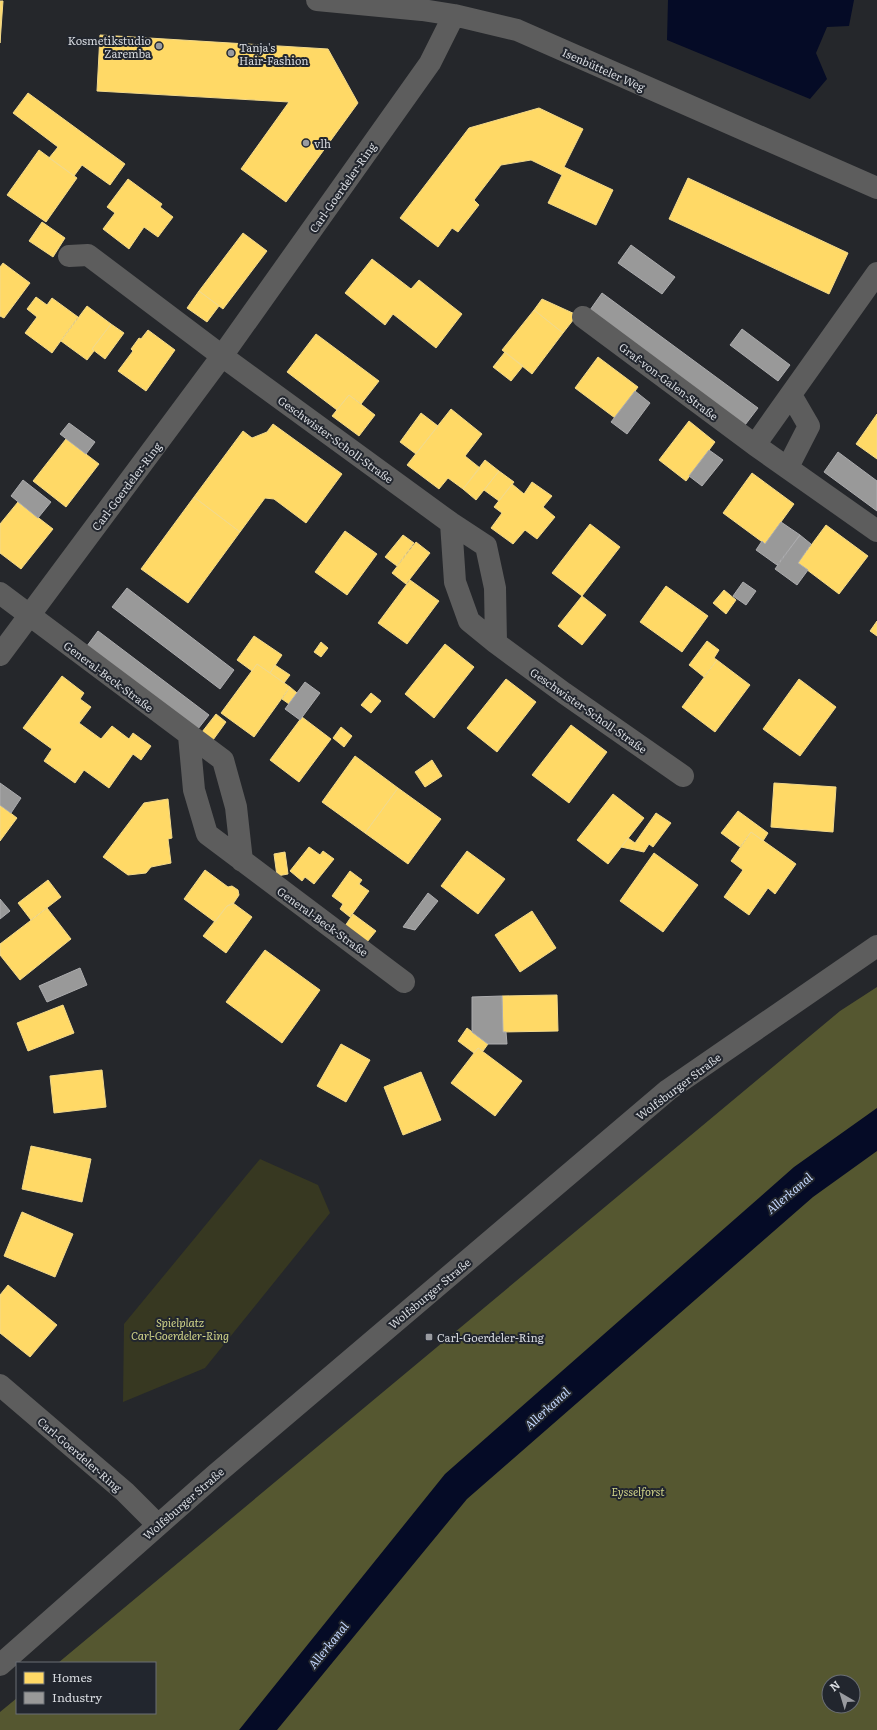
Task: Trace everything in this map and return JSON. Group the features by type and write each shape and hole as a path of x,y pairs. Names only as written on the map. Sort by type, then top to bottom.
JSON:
{"street":[{"name":"Isenbütteler Weg","path":"317,0 423,5 454,15 517,30 877,188"},
{"name":"Carl-Goerdeler-Ring","path":"0,654 222,356 430,63 454,15"},
{"path":"69,256 88,255 222,356"},
{"path":"755,445 877,273"},
{"name":"Graf-von-Galen-Straße","path":"583,316 755,445 877,531"},
{"name":"Geschwister-Scholl-Straße","path":"222,356 451,523 486,546 495,588 496,643"},
{"path":"788,467 809,426 791,395"},
{"name":"Geschwister-Scholl-Straße","path":"451,523 455,582 469,621 496,643 683,776"},
{"path":"0,593 29,615"},
{"name":"General-Beck-Straße","path":"29,615 223,760 236,807 242,861"},
{"name":"General-Beck-Straße","path":"189,736 194,790 207,834 404,982"},
{"name":"Wolfsburger Straße","path":"0,1665 158,1525 558,1182 668,1090 877,946"},
{"name":"Carl-Goerdeler-Ring","path":"0,1385 125,1492 158,1525"}],"green space":[{"name":"Eysselforst","path":"877,987 877,1730 0,1730 0,1712 16,1699 16,1714 156,1714 156,1662 59,1662 840,1011"},
{"name":"Spielplatz Carl-Goerdeler-Ring","path":"260,1159 318,1185 330,1213 205,1368 123,1402 124,1324"}],"water":[{"path":"668,0 854,0 849,26 827,27 816,53 827,79 810,99 667,40"},
{"name":"Allerkanal","path":"877,1108 877,1151 813,1197 467,1499 277,1730 239,1730 445,1474 794,1167"}],"building: Homes":[{"path":"0,1 3,1 0,43"},
{"path":"100,35 328,49 358,103 286,202 241,169 289,102 97,91"},
{"path":"28,93 125,164 110,185 82,165 74,176 49,158 58,147 13,113"},
{"path":"539,108 583,129 564,167 613,190 596,225 548,203 562,175 531,160 501,165 474,200 479,205 458,232 452,228 438,247 400,218 469,128"},
{"path":"39,150 77,178 46,222 7,195"},
{"path":"688,178 848,253 829,294 669,219"},
{"path":"128,179 162,204 160,207 173,217 158,237 144,227 129,249 103,229 115,213 107,207"},
{"path":"42,222 65,238 53,257 29,241"},
{"path":"243,233 267,251 223,309 199,291"},
{"path":"372,259 411,289 419,280 462,314 436,348 393,314 385,325 345,293"},
{"path":"3,263 30,283 4,318 0,316 0,267"},
{"path":"199,291 219,306 207,322 187,308"},
{"path":"36,297 47,305 52,298 78,317 52,353 25,333 37,317 27,309"},
{"path":"542,299 577,315 563,333 534,310"},
{"path":"87,306 111,324 92,349 94,351 87,360 61,341"},
{"path":"534,310 563,333 532,374 502,350"},
{"path":"111,324 124,333 105,359 92,349"},
{"path":"148,330 175,350 146,391 118,371 133,351 131,349 139,338 141,339"},
{"path":"316,334 379,381 361,404 349,395 337,410 287,372"},
{"path":"505,352 523,366 511,381 493,367"},
{"path":"598,357 638,387 615,418 575,388"},
{"path":"349,395 375,415 359,436 332,416"},
{"path":"451,409 482,434 465,456 480,468 463,489 448,478 439,489 407,465"},
{"path":"421,413 438,426 416,454 400,442"},
{"path":"877,414 877,459 856,444"},
{"path":"689,421 715,442 686,481 659,460"},
{"path":"273,424 342,474 306,523 274,499 265,498 240,532 194,497 243,431 252,438 267,432"},
{"path":"66,439 99,464 66,507 33,481"},
{"path":"485,460 499,471 476,500 463,489"},
{"path":"499,471 514,482 499,501 484,490"},
{"path":"752,473 794,504 765,544 723,513"},
{"path":"532,482 552,496 543,507 555,517 537,539 525,530 513,544 491,528 502,513 494,507 512,484 524,494"},
{"path":"194,497 240,532 188,603 141,569"},
{"path":"18,502 53,529 21,569 0,553 0,524"},
{"path":"590,524 620,547 582,596 552,573"},
{"path":"826,525 868,556 839,594 798,563"},
{"path":"345,531 377,554 347,595 315,572"},
{"path":"403,535 414,543 397,566 385,557"},
{"path":"416,542 430,553 406,584 392,573"},
{"path":"410,580 439,601 407,644 378,623"},
{"path":"666,586 708,616 682,652 640,622"},
{"path":"724,590 736,600 726,614 713,603"},
{"path":"582,596 606,615 582,645 558,626"},
{"path":"877,621 877,636 870,631"},
{"path":"254,636 282,655 270,673 257,664 252,671 237,660"},
{"path":"707,641 719,650 714,658 717,660 704,677 689,665"},
{"path":"321,642 328,648 321,657 314,652"},
{"path":"445,644 474,667 434,718 405,694"},
{"path":"717,660 750,685 715,732 682,707"},
{"path":"257,664 290,687 254,737 221,713"},
{"path":"275,665 290,675 284,683 270,673"},
{"path":"62,676 84,693 80,699 91,707 79,723 101,739 112,726 129,739 133,733 151,746 141,760 133,754 109,788 84,770 75,783 44,761 52,749 23,728"},
{"path":"506,679 536,702 497,752 467,728"},
{"path":"799,679 836,707 800,756 763,729"},
{"path":"290,687 297,693 289,704 282,699"},
{"path":"371,693 381,701 371,713 361,705"},
{"path":"216,714 226,722 213,740 202,732"},
{"path":"302,717 331,739 299,782 270,760"},
{"path":"571,725 607,752 569,803 532,775"},
{"path":"341,727 352,736 344,747 333,738"},
{"path":"355,756 398,788 365,833 322,802"},
{"path":"432,760 442,776 425,787 415,772"},
{"path":"774,783 836,787 833,832 771,827"},
{"path":"398,788 441,819 408,864 365,833"},
{"path":"613,794 644,818 608,864 577,840"},
{"path":"168,799 172,838 168,839 171,863 151,867 146,873 128,875 103,857 144,803"},
{"path":"0,805 17,818 0,841"},
{"path":"738,811 768,833 763,841 751,832 740,847 721,833"},
{"path":"656,813 671,823 653,847 649,844 644,852 621,847 628,838 635,843"},
{"path":"751,832 796,864 775,894 768,888 749,915 724,897 743,870 731,861"},
{"path":"309,847 320,855 323,851 334,859 314,884 305,877 302,881 290,871"},
{"path":"467,851 505,879 478,914 441,886"},
{"path":"285,852 288,874 277,876 274,854"},
{"path":"654,853 698,885 663,932 620,901"},
{"path":"205,870 228,887 232,886 238,890 239,895 233,904 227,906 215,922 184,899"},
{"path":"350,871 362,880 359,884 369,891 350,917 340,909 343,904 332,896"},
{"path":"48,880 61,897 31,920 18,903"},
{"path":"233,903 252,917 226,953 203,936 227,906"},
{"path":"47,908 71,939 20,980 0,955 0,944"},
{"path":"532,911 556,948 520,972 495,935"},
{"path":"353,914 376,931 367,942 345,926"},
{"path":"265,950 320,990 282,1043 226,1002"},
{"path":"557,995 558,1031 503,1032 502,996"},
{"path":"63,1005 74,1033 28,1051 17,1023"},
{"path":"467,1028 488,1044 483,1051 478,1048 474,1053 458,1041"},
{"path":"341,1044 370,1060 346,1102 317,1086"},
{"path":"478,1048 522,1081 495,1116 451,1083"},
{"path":"102,1070 106,1107 54,1113 50,1076"},
{"path":"421,1072 441,1120 403,1135 384,1087"},
{"path":"31,1146 91,1159 82,1202 22,1189"},
{"path":"22,1212 73,1234 55,1277 4,1256"},
{"path":"8,1285 57,1325 30,1357 0,1333 0,1295"}],"building: Industry":[{"path":"631,245 675,277 662,294 618,263"},
{"path":"602,293 758,408 745,425 590,310"},
{"path":"742,329 790,365 778,381 730,345"},
{"path":"635,391 650,403 627,434 611,422"},
{"path":"69,423 95,442 86,454 60,434"},
{"path":"709,450 723,460 702,486 689,476"},
{"path":"838,452 877,481 877,511 824,472"},
{"path":"23,480 51,502 38,518 11,496"},
{"path":"781,522 800,535 777,565 756,550 762,541 765,544"},
{"path":"800,535 811,544 798,563 808,570 797,585 775,569"},
{"path":"743,582 756,591 746,605 733,596"},
{"path":"127,588 234,670 220,689 112,607"},
{"path":"98,631 209,715 194,734 84,650"},
{"path":"305,682 320,693 300,720 285,709"},
{"path":"0,783 21,798 11,813 0,805"},
{"path":"428,893 438,901 415,930 403,927"},
{"path":"0,899 10,911 0,919"},
{"path":"80,968 87,985 47,1002 39,986"},
{"path":"502,996 503,1032 506,1032 507,1044 488,1044 472,1032 472,997"}],"place":[{"name":"Kosmetikstudio Zaremba","path":"159,46"},
{"name":"Tanja's Hair-Fashion","path":"231,53"},
{"name":"vlh","path":"306,143"},
{"name":"Carl-Goerdeler-Ring","path":"429,1337"}]}
